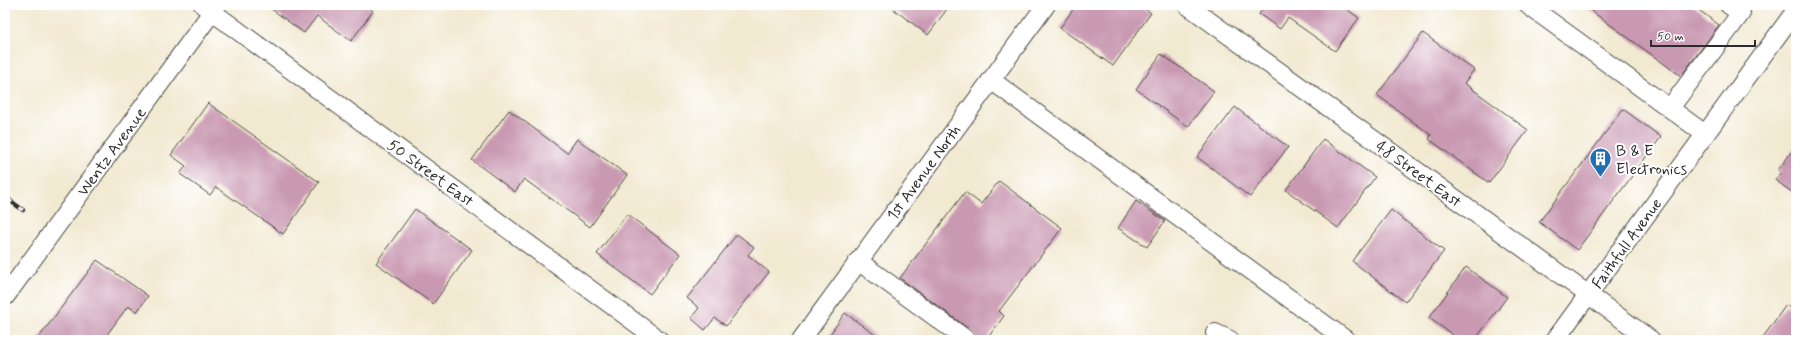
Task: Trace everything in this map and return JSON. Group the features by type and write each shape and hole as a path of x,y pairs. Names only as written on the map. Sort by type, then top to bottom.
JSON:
{"street":[{"name":"1st Avenue North","path":"801,340 1046,5"},
{"name":"48 Street East","path":"1187,5 1651,340"},
{"path":"1670,108 1741,13 1729,5"},
{"path":"1529,6 1705,134"},
{"name":"Wentz Avenue","path":"5,296 211,7"},
{"name":"50 Street East","path":"211,7 659,340"},
{"name":"Faithfull Avenue","path":"1555,340 1796,10"},
{"path":"991,80 1346,340"},
{"path":"858,261 967,340"}],"building":[{"path":"266,5 366,5 373,11 351,41 317,16 304,33"},
{"path":"888,5 950,5 928,35"},
{"path":"1076,5 1139,5 1151,13 1113,66 1060,28"},
{"path":"1266,5 1341,5 1359,18 1335,51 1288,18 1280,29 1259,14"},
{"path":"1583,5 1692,5 1719,25 1681,76"},
{"path":"1423,33 1474,70 1464,83 1528,130 1489,183 1429,139 1431,135 1377,95"},
{"path":"1161,54 1214,91 1188,127 1136,89"},
{"path":"208,103 319,182 283,234 216,187 210,195 180,174 186,166 171,155"},
{"path":"1235,107 1288,147 1250,197 1197,157"},
{"name":"B & E Electronics","path":"1623,109 1661,137 1577,250 1539,222"},
{"path":"509,110 567,153 577,139 627,175 590,227 524,179 515,192 472,160"},
{"path":"1323,139 1375,177 1338,228 1286,190"},
{"path":"1796,146 1796,195 1775,180 1781,172 1778,170"},
{"path":"999,181 1062,228 999,311 1004,316 986,340 977,340 973,332 900,278 965,192 981,204"},
{"path":"1136,201 1165,221 1147,247 1118,228"},
{"path":"415,209 472,250 433,304 376,263"},
{"path":"1391,210 1444,251 1405,302 1352,261"},
{"path":"627,214 680,254 650,294 597,254"},
{"path":"737,234 754,247 748,255 769,272 726,326 715,318 705,330 691,318 699,308 687,298"},
{"path":"97,260 148,296 137,312 128,306 103,340 37,340"},
{"path":"1466,267 1507,297 1475,340 1460,340 1429,318"},
{"path":"1786,305 1796,312 1796,340 1761,340"},
{"path":"845,313 882,340 826,340"}],"railway":[{"path":"5,197 23,210"}],"place":[{"name":"B & E Electronics","path":"1600,178"}]}
